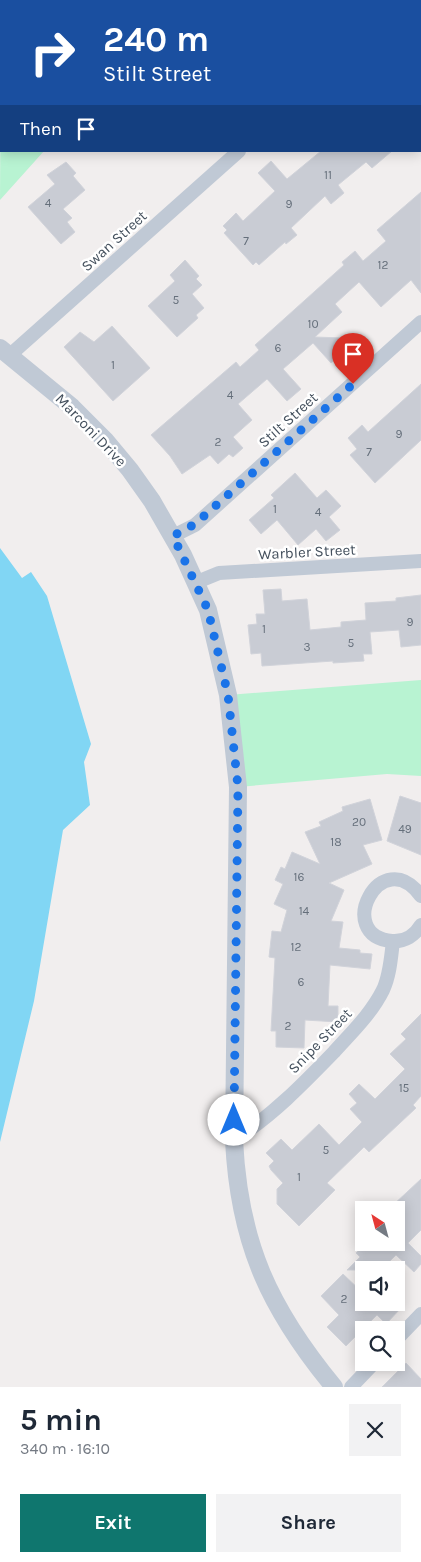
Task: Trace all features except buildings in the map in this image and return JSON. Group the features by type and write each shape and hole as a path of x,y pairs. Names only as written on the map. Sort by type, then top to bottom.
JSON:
{"street":[{"name":"Swan Street","path":"5,352 238,152"},
{"name":"Stilt Street","path":"173,536 195,524 421,322"},
{"name":"Marconi Drive","path":"5,352 72,407 105,440 141,486 173,536 197,582 208,610 228,695 238,787 234,1140 236,1182 245,1227 268,1290 286,1324 334,1387"},
{"name":"Warbler Street","path":"197,582 219,573 421,561"},
{"path":"421,896 409,884 400,881 382,883 369,895 364,912 370,929 384,940 393,942 410,937 421,925"},
{"name":"Snipe Street","path":"234,1140 258,1125 291,1095 370,1014 384,988 390,968 393,942"},
{"path":"405,1331 421,1314"},
{"path":"352,1387 367,1371"}],"green space":[{"path":"0,152 43,152 0,200"},
{"path":"421,680 421,776 387,774 238,787 228,695"}],"water":[{"path":"0,548 22,578 31,572 47,596 91,744 84,762 90,805 63,830 34,1001 0,1142"}],"route":[{"path":"234,1120 238,787 228,695 218,647 208,610 197,582 173,536 195,524 353,384"}]}
